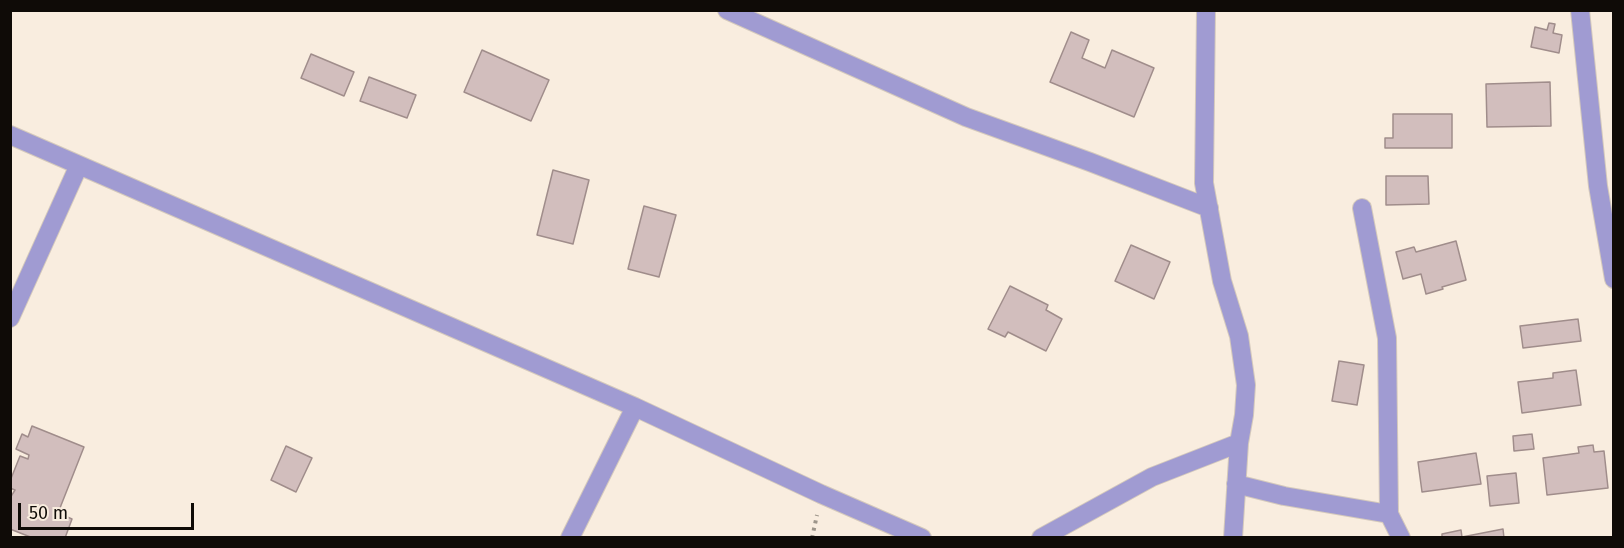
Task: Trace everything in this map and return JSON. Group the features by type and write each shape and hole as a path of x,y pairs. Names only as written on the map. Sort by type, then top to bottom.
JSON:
{"street":[{"path":"727,10 966,117 1209,208"},
{"path":"1206,10 1204,183 1222,281 1239,336 1246,385 1239,443 1233,537"},
{"path":"1580,10 1598,186 1614,279"},
{"path":"10,135 635,407 821,494 922,537"},
{"path":"10,318 79,165"},
{"path":"1362,208 1387,338 1389,514 1401,537"},
{"path":"570,537 635,407"},
{"path":"1041,537 1152,477 1239,443"},
{"path":"1236,484 1284,496 1389,514"}],"building":[{"path":"1549,23 1555,24 1553,33 1562,35 1559,53 1531,47 1535,27 1547,30"},
{"path":"1071,32 1089,40 1082,58 1105,68 1112,50 1154,68 1134,117 1050,82"},
{"path":"482,50 549,80 531,121 464,92"},
{"path":"311,54 354,72 344,96 301,78"},
{"path":"369,77 416,95 407,118 360,101"},
{"path":"1550,82 1551,126 1487,127 1486,84"},
{"path":"1393,114 1452,114 1452,148 1385,148 1385,138 1393,138"},
{"path":"553,170 589,180 573,244 537,235"},
{"path":"1386,176 1428,176 1429,204 1386,205"},
{"path":"644,206 676,215 659,277 628,269"},
{"path":"1456,241 1466,280 1426,294 1421,274 1403,279 1396,252 1414,247 1416,252"},
{"path":"1131,245 1170,262 1154,299 1115,281"},
{"path":"1010,286 1048,305 1046,310 1062,319 1046,351 1008,332 1005,337 988,329"},
{"path":"1578,319 1581,341 1523,348 1520,326"},
{"path":"1339,361 1364,365 1357,405 1332,401"},
{"path":"1576,370 1581,405 1522,413 1518,382 1553,378 1553,373"},
{"path":"32,426 84,447 58,513 72,519 65,538 33,538 10,529 10,498 15,490 10,488 10,481 20,456 28,459 29,455 16,449 22,434 28,437"},
{"path":"1532,434 1534,449 1514,451 1513,436"},
{"path":"1593,445 1594,452 1604,451 1608,488 1547,495 1543,458 1579,453 1578,447"},
{"path":"286,446 312,458 296,492 271,480"},
{"path":"1476,453 1481,484 1422,492 1418,462"},
{"path":"1516,473 1519,503 1490,506 1487,476"},
{"path":"1503,529 1504,538 1442,538 1442,534 1461,530 1462,537"}]}
